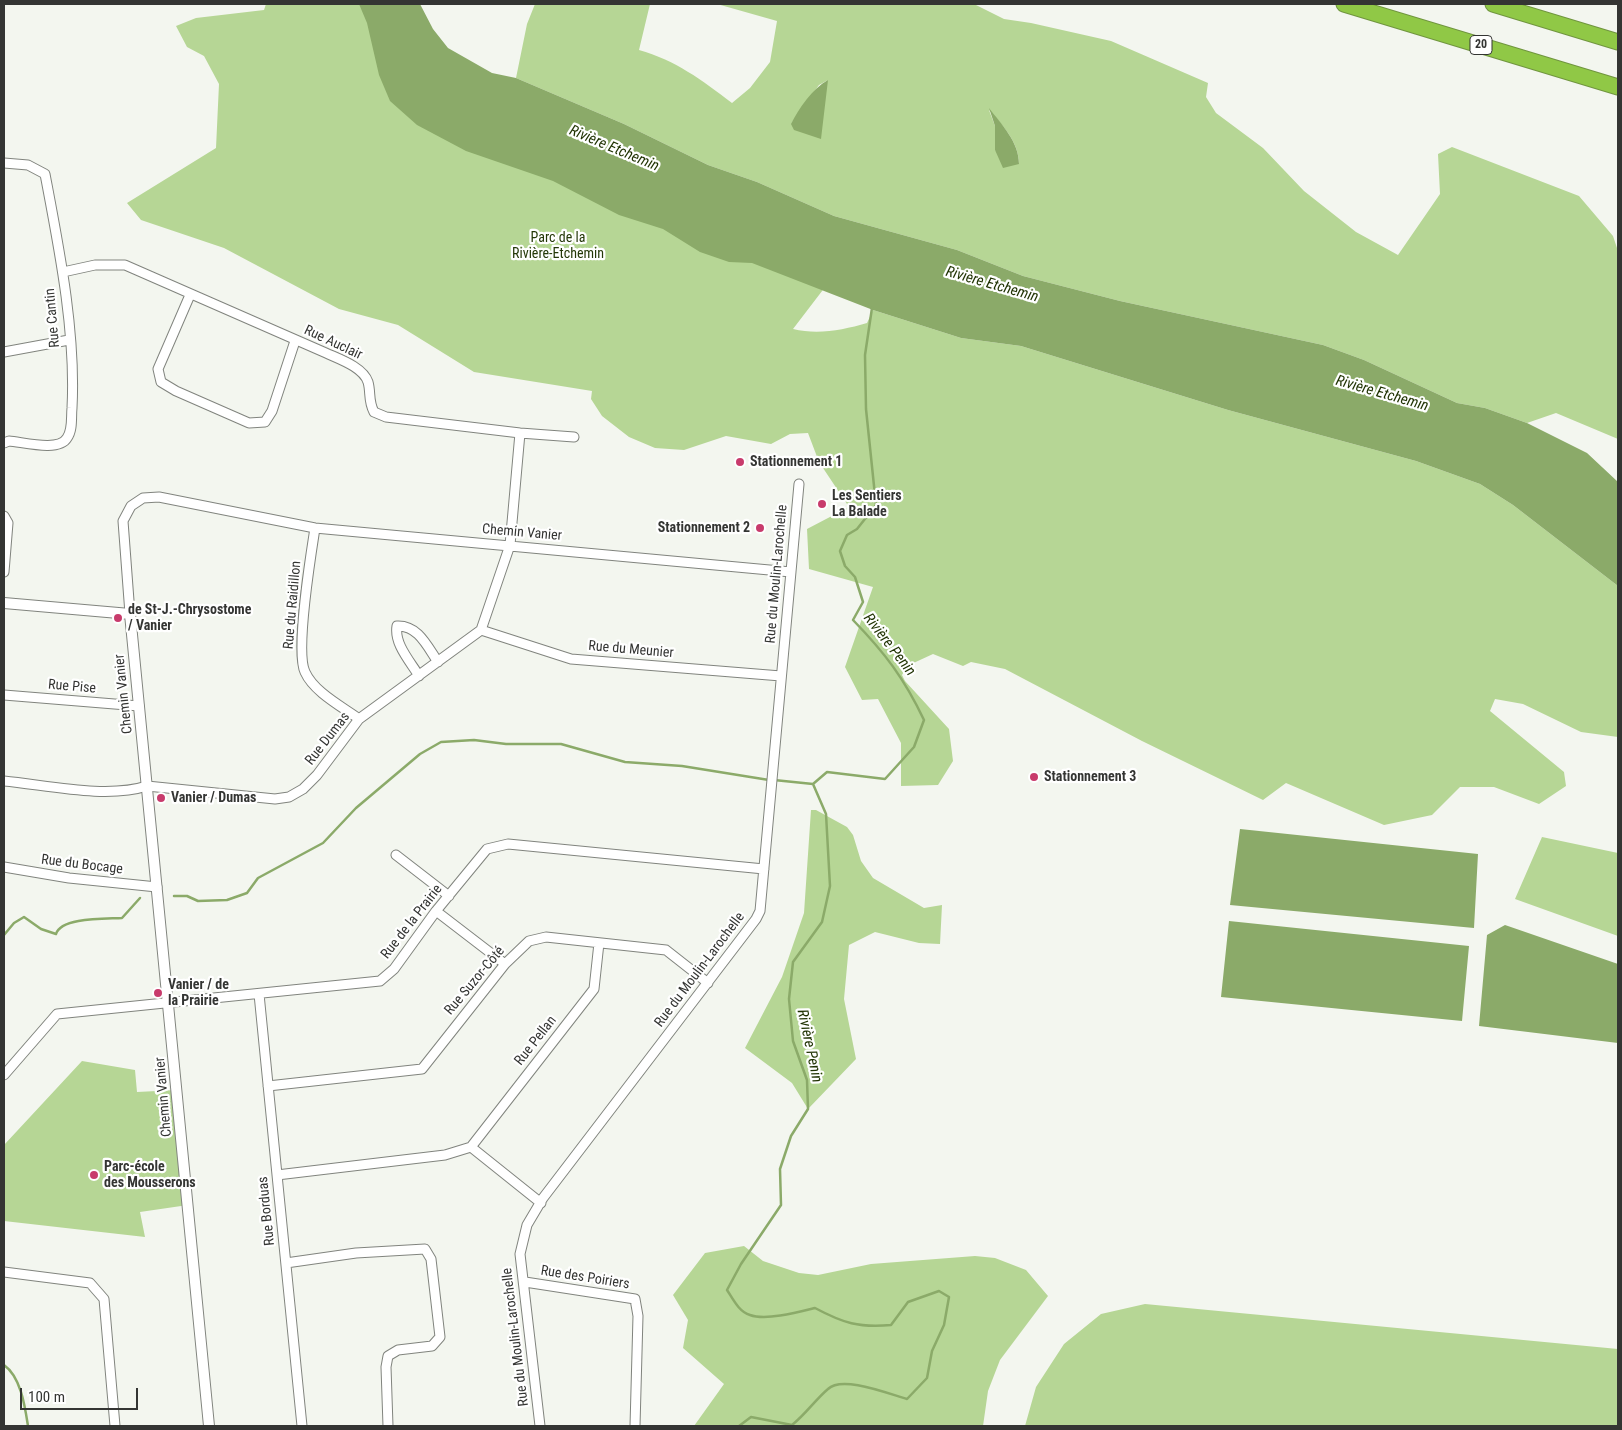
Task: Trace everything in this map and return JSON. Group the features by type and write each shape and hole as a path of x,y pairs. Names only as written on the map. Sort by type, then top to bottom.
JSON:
{"highway":[{"name":"20","path":"1344,4 1618,87"},
{"path":"1493,4 1618,42"}],"street":[{"name":"Rue Cantin","path":"4,163 28,165 45,174 63,272 73,389 71,426 67,439 59,444 48,446 9,440 4,444"},
{"name":"Rue Auclair","path":"63,272 95,265 125,266 359,369 368,380 369,402 374,412 386,417 520,433 574,437"},
{"path":"190,295 158,369 161,382 182,394 249,423 264,422 272,411 295,341"},
{"path":"4,352 69,340"},
{"path":"481,630 510,545 520,433"},
{"name":"Rue du Moulin-Larochelle","path":"540,1426 525,1282 520,1254 527,1225 540,1203 708,983 760,911 798,484"},
{"name":"Chemin Vanier","path":"209,1426 130,614 123,521 131,506 143,498 159,497 315,528 791,572"},
{"path":"4,516 8,523 4,572"},
{"name":"Rue du Raidillon","path":"315,528 306,596 304,670 314,686 359,719"},
{"path":"4,602 130,614"},
{"path":"419,676 401,648 396,632 397,626 406,626 416,631 438,662"},
{"name":"Rue Dumas","path":"4,780 89,790 131,791 147,786 275,799 289,797 318,775 359,719 481,630"},
{"name":"Rue du Meunier","path":"481,630 571,659 782,676"},
{"name":"Rue Pise","path":"4,694 139,706"},
{"name":"Rue de la Prairie","path":"4,1076 57,1014 380,981 394,969 436,910 487,850 508,844 764,869"},
{"path":"396,855 449,896"},
{"name":"Rue du Bocage","path":"4,867 69,878 157,888"},
{"path":"436,910 505,964"},
{"name":"Rue Suzor-Côté","path":"268,1086 422,1069 505,964 529,941 546,937 666,950 708,983"},
{"name":"Rue Pellan","path":"471,1147 594,989 599,943"},
{"name":"Rue Borduas","path":"259,994 302,1426"},
{"path":"277,1175 446,1155 471,1147 540,1203"},
{"path":"286,1263 356,1253 425,1249 431,1259 440,1337 432,1346 398,1350 388,1356 386,1368 388,1426"},
{"path":"4,1272 90,1283 104,1299 115,1426"},
{"name":"Rue des Poiriers","path":"525,1282 635,1299 638,1316 635,1426"}],"green space":[{"name":"Parc de la Rivière-Etchemin","path":"266,4 390,4 470,105 845,261 793,329 821,332 849,328 867,323 873,310 961,338 1021,346 1228,410 1416,461 1480,484 1513,505 1618,586 1618,737 1581,732 1523,704 1495,699 1490,711 1564,772 1566,786 1539,804 1494,787 1460,787 1432,815 1384,825 1286,783 1263,800 1142,741 1005,669 971,662 963,666 933,654 907,666 902,675 905,681 949,729 953,761 938,785 901,786 901,743 878,699 862,700 845,667 873,587 809,569 807,529 849,507 819,462 808,433 790,434 771,444 726,436 684,450 655,448 629,437 602,416 591,399 592,391 474,372 398,325 339,309 224,248 141,220 127,203 216,148 219,84 204,56 187,47 176,26 196,18 264,10"},
{"path":"535,4 650,4 639,50 676,65 732,103 750,88 770,62 777,21 717,4 974,4 1004,19 1031,23 1111,41 1208,83 1206,97 1216,113 1263,148 1304,191 1356,232 1398,255 1440,194 1438,154 1452,147 1579,196 1613,236 1618,251 1618,439 1556,413 1527,423 1485,408 1457,403 1364,360 1323,345 1120,301 1023,276 957,250 834,216 757,182 708,165 624,124 516,78 527,24","holes":["828,80 791,124 819,85","989,110 1005,128 1013,141 1019,164 995,150 995,126"]},
{"path":"811,810 816,810 847,827 853,835 861,861 873,878 924,908 942,905 940,944 919,943 875,932 849,945 844,999 856,1059 808,1109 792,1083 745,1048 782,977 804,913"},
{"path":"1542,837 1618,853 1618,936 1515,899"},
{"name":"Parc-école des Mousserons","path":"82,1061 135,1070 137,1092 177,1090 188,1205 140,1212 145,1237 4,1221 4,1145"},
{"path":"744,1246 763,1261 799,1273 818,1275 871,1264 975,1256 995,1258 1026,1270 1048,1296 1000,1360 988,1391 983,1426 694,1426 724,1384 683,1348 688,1320 673,1295 705,1253"},
{"path":"1145,1304 1618,1349 1618,1426 1025,1426 1036,1387 1064,1344 1101,1314"}],"water":[{"name":"Rivière Etchemin","path":"359,4 420,4 433,29 448,48 492,73 516,78 624,124 708,165 757,182 834,216 957,250 1023,276 1120,301 1323,345 1364,360 1457,403 1485,408 1527,423 1587,453 1618,482 1618,586 1513,505 1480,484 1416,461 1228,410 1021,346 961,338 873,310 752,263 729,262 700,252 663,229 619,215 553,181 466,151 417,125 390,101 379,75 367,23"},
{"path":"828,80 821,139 794,130 791,124 802,105 817,88"},
{"path":"989,108 1013,141 1019,164 1003,168 995,150 995,126"},
{"path":"1240,829 1478,854 1474,928 1230,905"},
{"path":"1229,921 1469,946 1462,1021 1221,997"},
{"path":"1505,925 1618,964 1618,1043 1479,1026 1487,935"}],"waterway":[{"name":"Rivière Penin","path":"739,1426 751,1417 792,1425 823,1393 835,1385 844,1384 866,1387 907,1399 927,1378 932,1351 944,1325 949,1297 939,1291 908,1302 891,1325 870,1326 843,1321 815,1308 792,1314 757,1317 739,1308 727,1290 741,1264 781,1205 780,1169 791,1136 808,1109 807,1080 793,1041 789,999 793,962 822,922 830,886 826,814 813,784 827,772 885,779 914,747 924,720 909,691 893,667 853,620 863,602 855,577 845,566 840,551 847,535 857,529 876,505 866,409 865,355 872,308"},
{"path":"174,896 187,896 198,901 227,900 247,893 258,878 323,843 356,808 420,754 441,742 474,740 506,744 561,744 625,762 682,766 769,780"},
{"path":"774,780 813,784"},
{"path":"4,935 14,923 24,917 41,929 56,934 66,924 85,920 122,918 140,898"},
{"path":"4,1365 10,1370 18,1385 24,1402 28,1426"}],"place":[{"name":"Stationnement 1","path":"740,462"},
{"name":"Les Sentiers La Balade","path":"822,504"},
{"name":"Stationnement 2","path":"760,528"},
{"name":"de St-J.-Chrysostome / Vanier","path":"118,618"},
{"name":"Stationnement 3","path":"1034,777"},
{"name":"Vanier / Dumas","path":"161,798"},
{"name":"Vanier / de la Prairie","path":"158,993"},
{"name":"Parc-école des Mousserons","path":"94,1175"}]}
